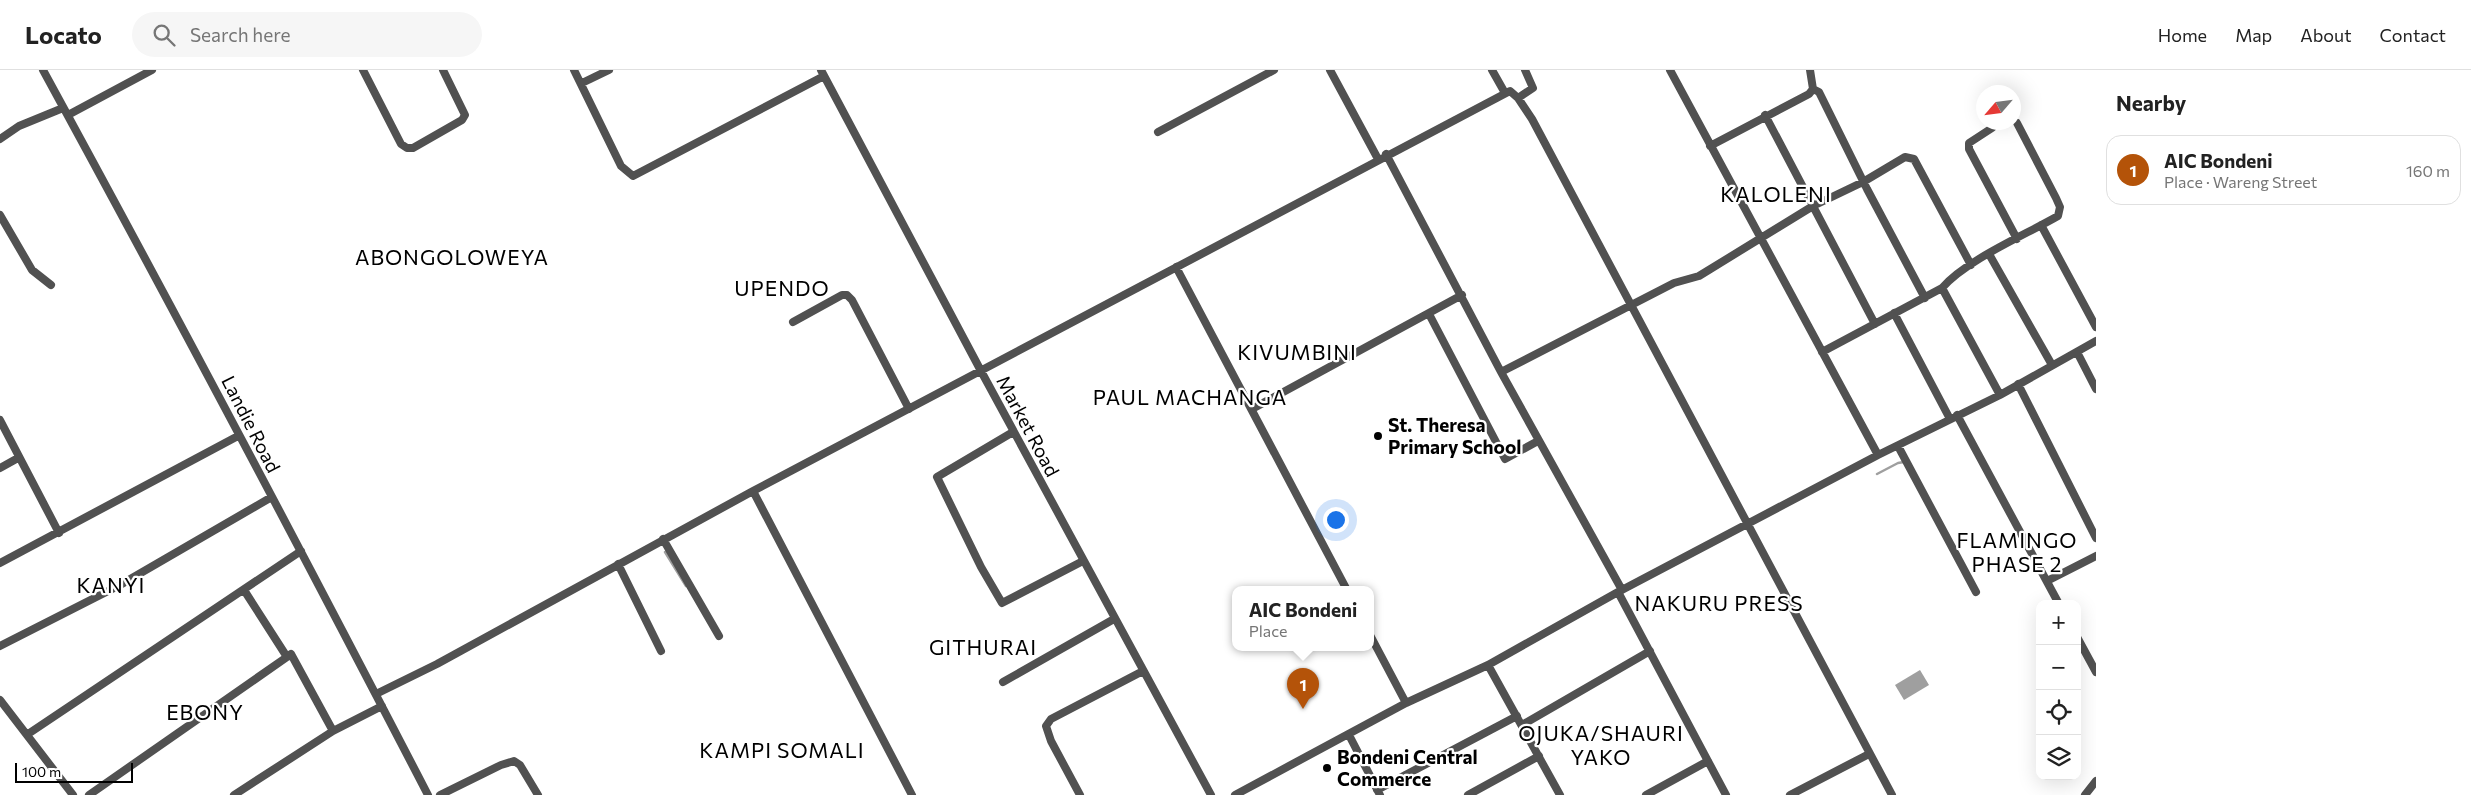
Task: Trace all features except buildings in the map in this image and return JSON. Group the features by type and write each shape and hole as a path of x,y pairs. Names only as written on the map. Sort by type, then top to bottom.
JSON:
{"street":[{"name":"Landie Road","path":"43,70 190,340 270,498 301,551 428,795"},
{"path":"0,139 19,126 65,112 152,70"},
{"path":"363,70 402,144 407,148 413,148 462,120 465,115 443,70"},
{"path":"574,70 622,166 634,176 822,73"},
{"path":"582,84 609,70"},
{"path":"1158,132 1274,70"},
{"path":"1330,70 1378,159"},
{"path":"1492,70 1505,93"},
{"path":"1518,98 1530,90 1525,70"},
{"path":"1670,70 1710,146 1762,236 1878,455"},
{"path":"1810,70 1813,89"},
{"name":"Market Road","path":"822,73 980,371 1211,795"},
{"path":"1710,146 1765,115 1808,94 1813,89"},
{"path":"1813,89 1819,92 1863,182 1925,298"},
{"path":"376,694 437,664 663,539 1386,154 1510,91 1518,98 1532,119 1638,303 1748,525 1892,795"},
{"path":"1765,115 1875,324"},
{"path":"1989,130 1973,139 1969,143 1969,148 2017,239"},
{"path":"1822,352 1925,298 1942,288 1949,280 1971,265 2058,216 2060,207 2021,130"},
{"path":"1386,154 1501,372 1620,591 1726,795"},
{"path":"1501,372 1674,283 1699,276 1812,206 1863,182 1905,157 1914,159 1971,265"},
{"path":"0,215 32,270 52,285"},
{"path":"2041,225 2096,328"},
{"path":"1989,254 2052,365"},
{"path":"1176,267 1345,586"},
{"path":"1942,288 2000,395"},
{"path":"793,322 842,295 847,295 852,300 908,409"},
{"path":"1252,409 1462,295"},
{"path":"1894,313 2057,600"},
{"path":"1429,314 1505,459 1538,441"},
{"path":"1235,795 1406,703 1488,665 1620,591 1878,455 2000,395 2096,341"},
{"path":"2077,352 2096,389"},
{"path":"2018,384 2096,538"},
{"path":"0,420 58,533"},
{"path":"1013,432 938,477 981,567 1002,603 1083,561"},
{"path":"0,562 58,533 238,436"},
{"path":"1898,446 1976,592"},
{"path":"0,468 18,458"},
{"path":"753,491 912,795"},
{"path":"0,646 120,585 270,498"},
{"path":"663,539 719,636"},
{"path":"28,734 301,551"},
{"path":"2047,582 2096,556"},
{"path":"618,564 661,651"},
{"path":"244,590 287,657"},
{"path":"1003,682 1114,619"},
{"path":"1374,643 1406,703"},
{"path":"2081,645 2096,672"},
{"path":"1522,725 1650,651"},
{"path":"89,795 292,654 333,731"},
{"path":"1488,665 1560,795"},
{"path":"1080,795 1050,741 1046,726 1051,719 1143,671"},
{"path":"0,700 73,795"},
{"path":"234,795 333,731 382,706"},
{"path":"1349,735 1379,793 1517,716"},
{"path":"1790,795 1869,754"},
{"path":"1468,795 1539,756"},
{"path":"440,795 501,765 514,761 520,764 538,795"},
{"path":"1646,795 1708,761"},
{"path":"2085,795 2096,781"}],"shaded area":[{"path":"1920,670 1929,685 1904,700 1895,685"}],"waterway":[{"path":"1877,474 1898,463 1904,462"},
{"path":"665,552 686,586"}],"place":[{"name":"St. Theresa Primary School","path":"1378,436"},
{"name":"AIC Bondeni","path":"1303,709"},
{"name":"Bondeni Central Commerce","path":"1327,768"}],"district":[{"name":"KALOLENI","path":"1776,195"},
{"name":"ABONGOLOWEYA","path":"452,258"},
{"name":"UPENDO","path":"782,289"},
{"name":"KIVUMBINI","path":"1297,353"},
{"name":"PAUL MACHANGA","path":"1190,398"},
{"name":"FLAMINGO PHASE 2","path":"2017,553"},
{"name":"KANYI","path":"111,586"},
{"name":"NAKURU PRESS","path":"1719,604"},
{"name":"GITHURAI","path":"983,648"},
{"name":"EBONY","path":"205,713"},
{"name":"OJUKA/SHAURI YAKO","path":"1601,746"},
{"name":"KAMPI SOMALI","path":"782,751"}]}
